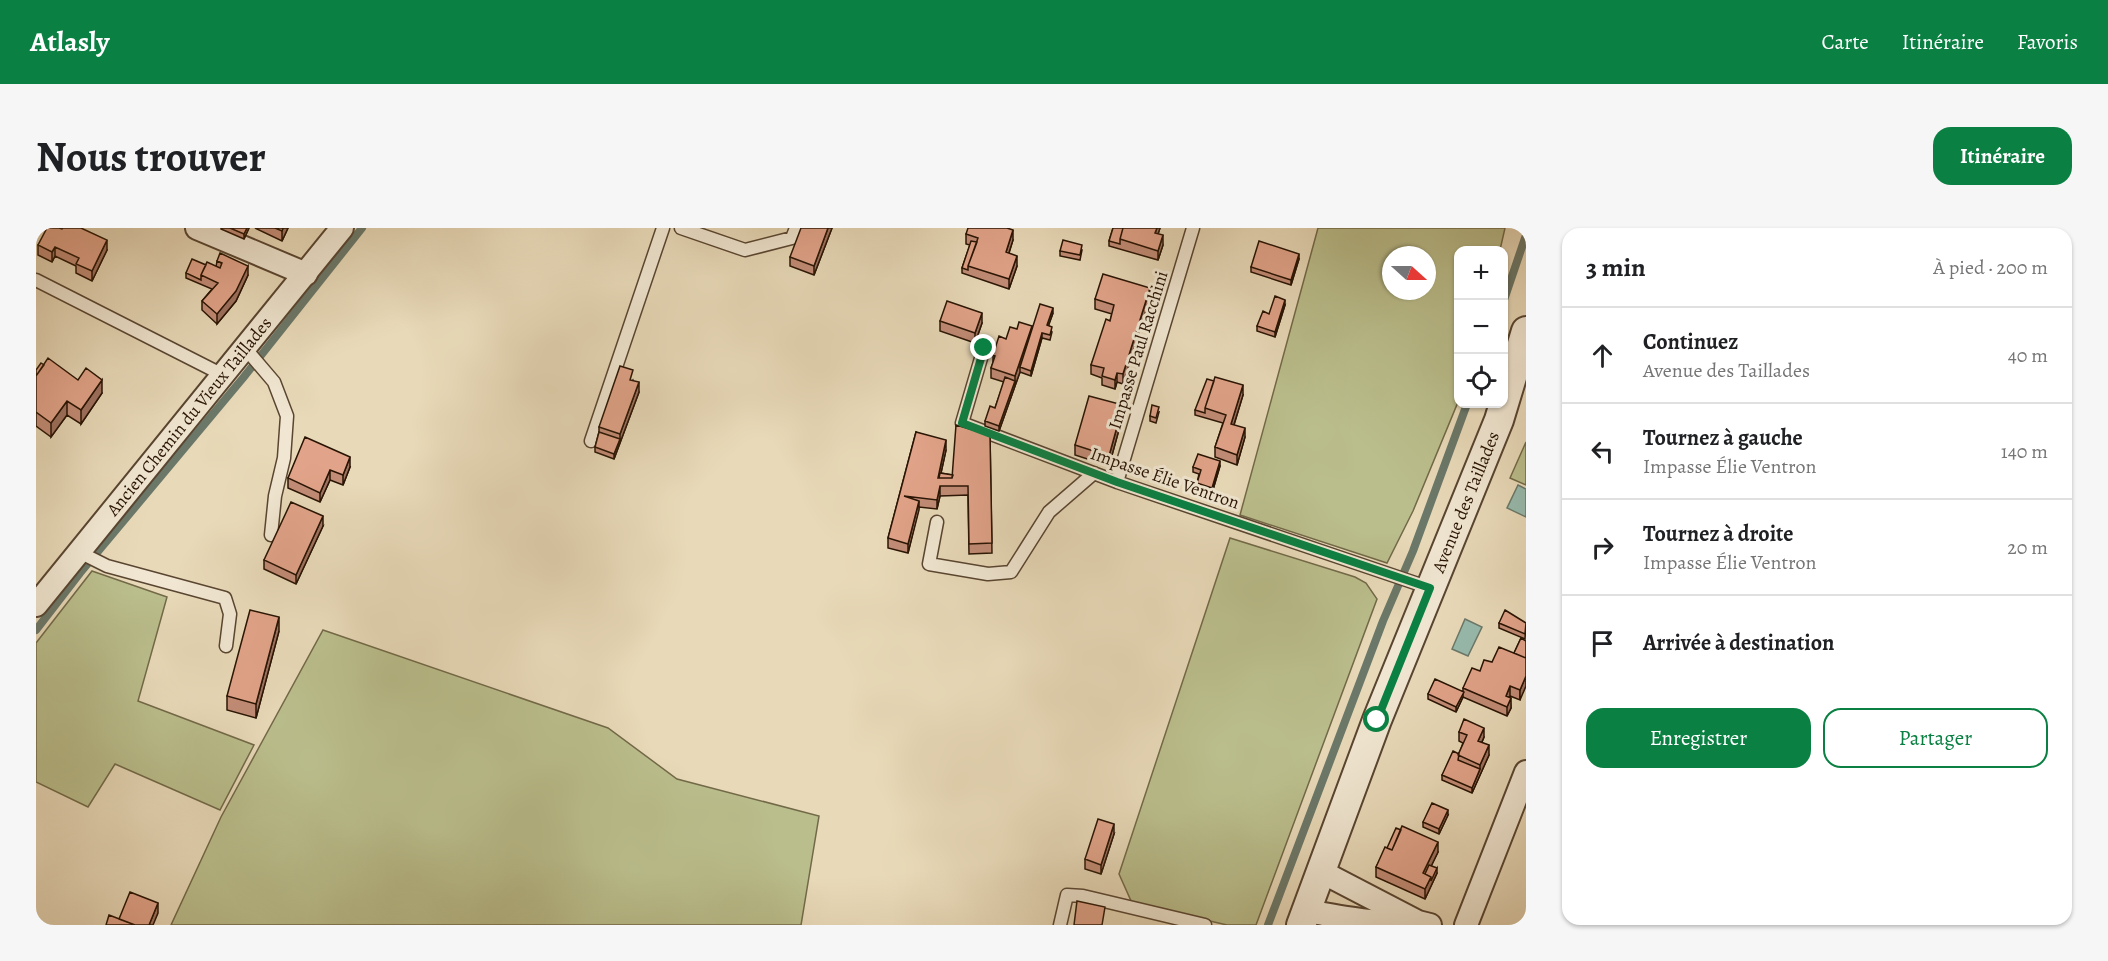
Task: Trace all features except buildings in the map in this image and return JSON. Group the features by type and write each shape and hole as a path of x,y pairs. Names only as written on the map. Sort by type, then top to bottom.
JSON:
{"street":[{"path":"197,228 306,274"},
{"name":"Ancien Chemin du Vieux Taillades","path":"36,605 342,228"},
{"name":"Avenue des Taillades","path":"1303,918 1430,588 1499,420 1526,331"},
{"path":"1466,925 1526,772"},
{"path":"1320,871 1424,923"},
{"path":"1303,918 1401,924 1424,923"}],"lane":[{"path":"591,441 663,228"},
{"path":"681,228 745,250 792,238 796,228"},
{"name":"Impasse Paul Racchini","path":"1117,482 1193,228"},
{"path":"36,280 223,375"},
{"path":"244,348 274,382 287,416 284,458 275,496 272,535"},
{"name":"Impasse Élie Ventron","path":"984,348 962,423 1117,482 1430,588"},
{"path":"937,522 929,564 988,574 1011,572 1048,512 1094,473"},
{"path":"79,552 108,566 225,598 230,614 226,646"},
{"path":"1060,925 1067,895 1083,896 1205,925"}],"green space":[{"path":"1318,228 1505,228 1501,246 1454,246 1456,408 1413,511 1387,563 1240,515"},
{"path":"1526,442 1526,485 1510,478"},
{"path":"1230,538 1355,577 1366,583 1377,599 1256,925 1227,925 1132,903 1119,874"},
{"path":"92,571 167,597 138,701 254,745 220,810 115,764 88,807 36,782 36,643"},
{"path":"323,630 608,728 677,779 819,816 801,925 171,925 221,817"}],"shaded area":[{"path":"1518,485 1526,489 1526,517 1507,508"},
{"path":"1465,619 1482,627 1468,656 1452,649"}],"waterway":[{"path":"36,630 80,573 243,378 362,228"},
{"path":"1508,288 1526,235"},
{"path":"1268,925 1383,621 1413,551 1466,408"}],"route":[{"path":"984,348 962,423 1117,482 1430,588 1377,720"}]}
